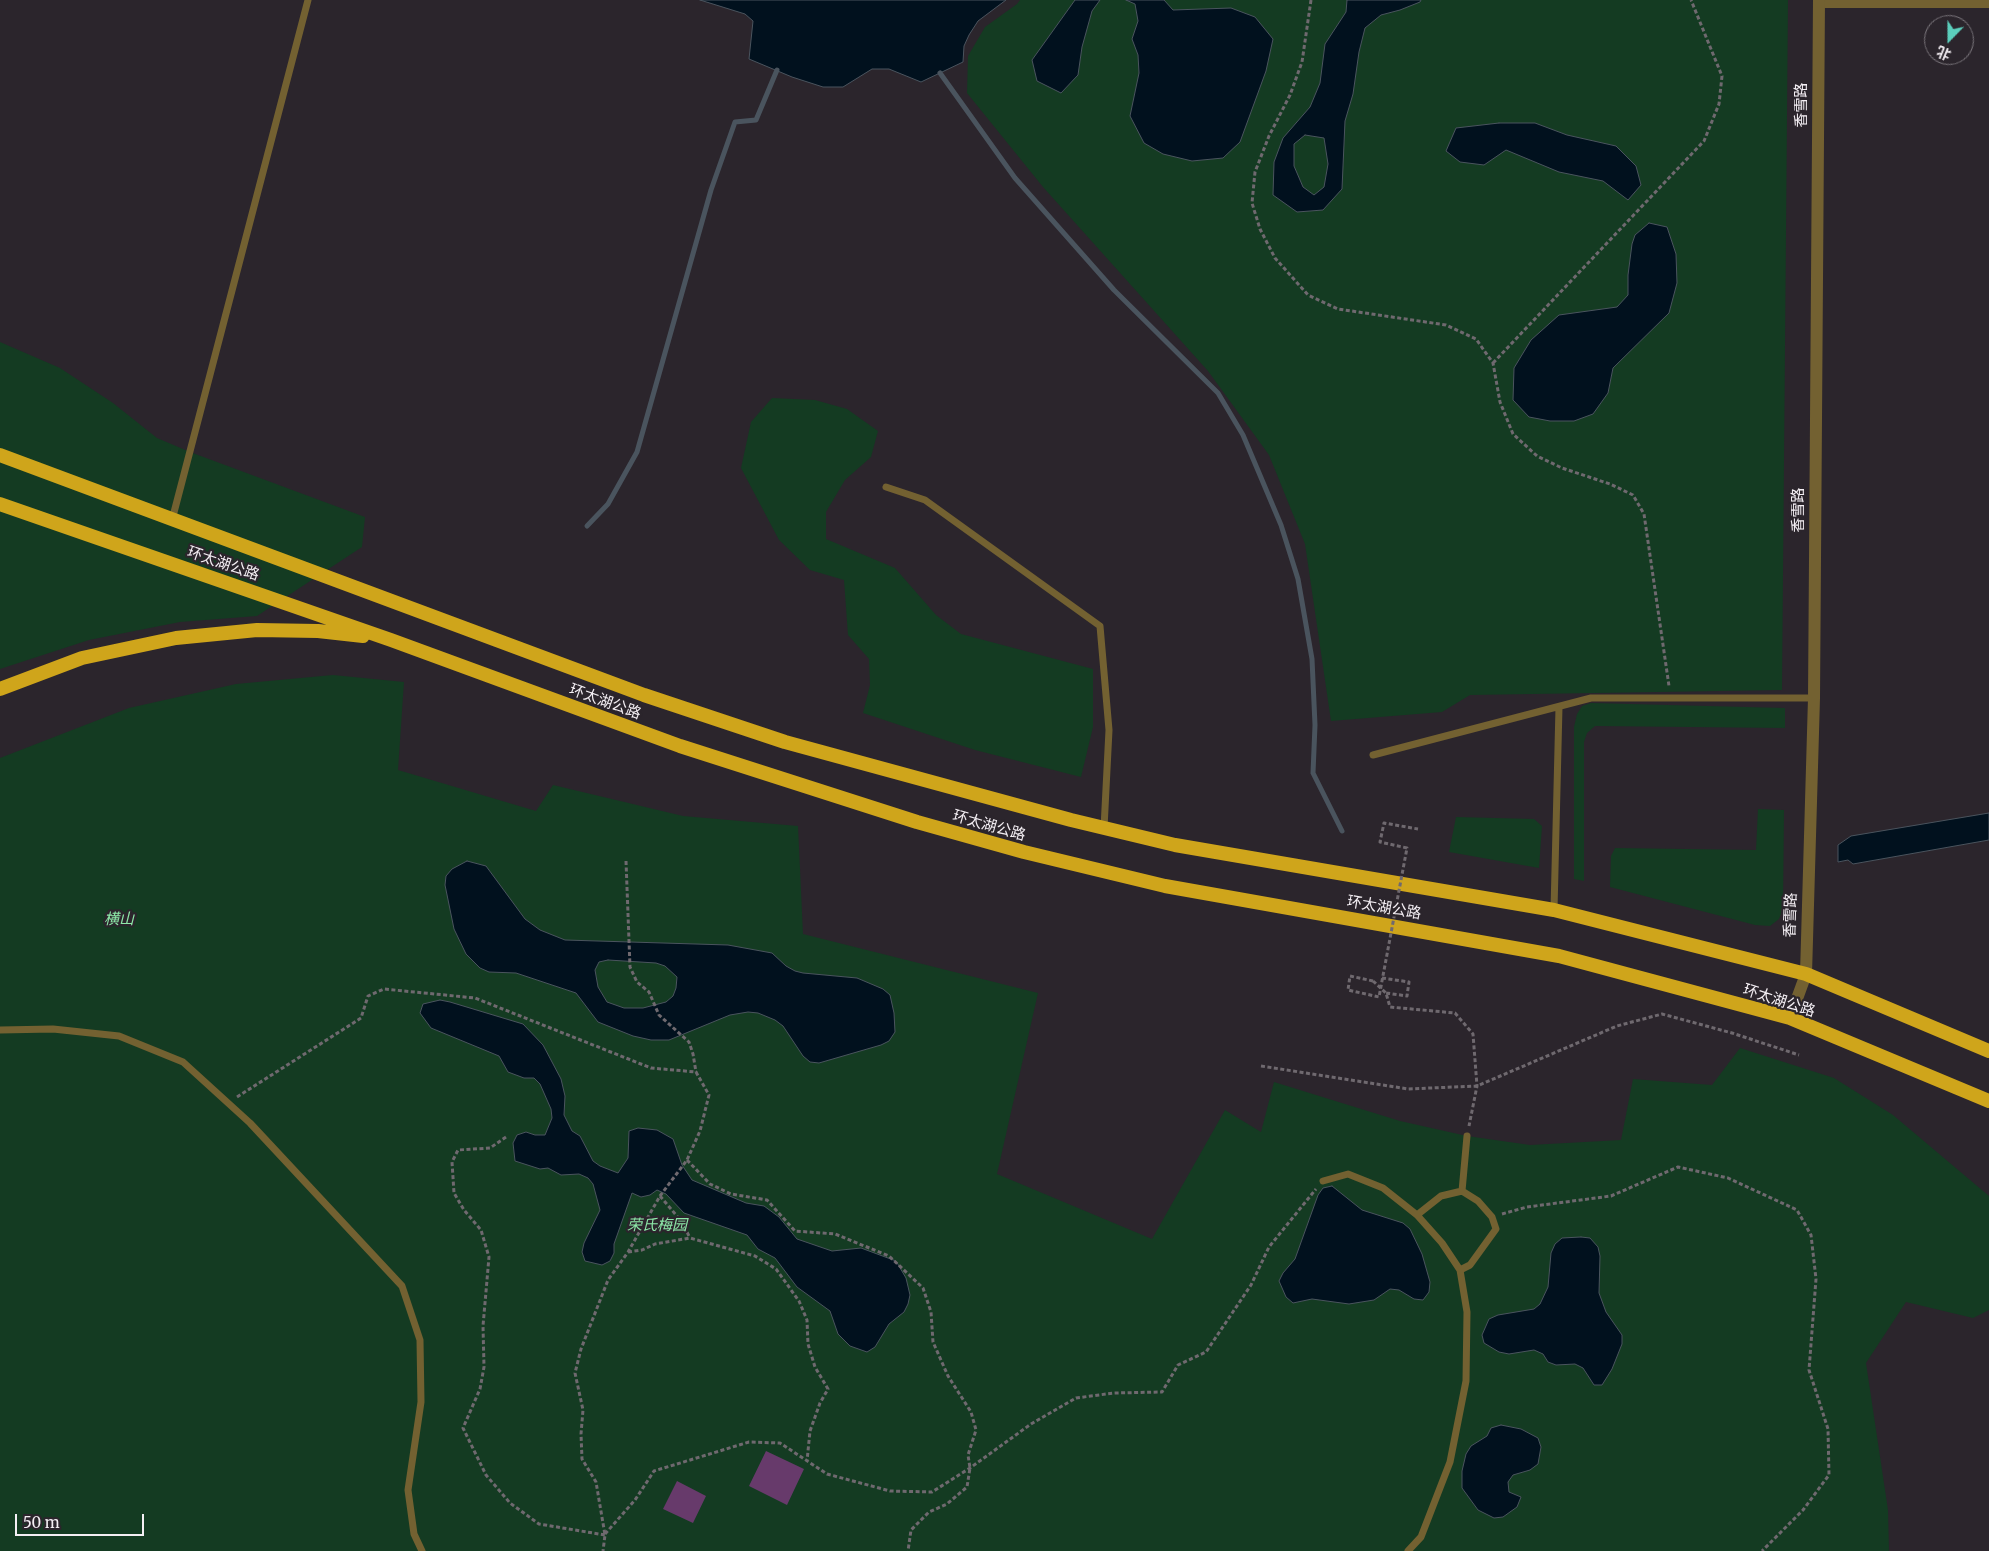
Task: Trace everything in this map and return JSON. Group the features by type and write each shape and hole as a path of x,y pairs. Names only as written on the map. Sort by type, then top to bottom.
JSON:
{"highway":[{"path":"0,445 54,476"},
{"path":"0,454 54,476"},
{"name":"环太湖公路","path":"54,476 663,701 785,742 1104,828 1175,845 1554,910 1806,974 1989,1051"},
{"name":"环太湖公路","path":"0,504 391,640 680,746 916,822 1024,852 1165,886 1559,956 1790,1018 1989,1101"},
{"path":"0,689 82,658 176,638 257,630 318,631 391,640"}],"street":[{"path":"1819,1 1989,2"},
{"name":"香雪路","path":"1790,1018 1806,974 1814,698 1819,1"}],"lane":[{"path":"172,520 308,0"},
{"path":"886,487 925,500 1100,626 1109,730 1104,828"},
{"path":"1373,755 1591,698 1814,698"},
{"path":"1554,910 1559,706"},
{"path":"0,1030 53,1029 119,1036 183,1062 250,1122 402,1286 420,1340 421,1402 408,1490 414,1534 422,1551"},
{"path":"1462,1191 1467,1136"},
{"path":"1323,1181 1348,1174 1383,1188 1417,1215 1442,1243 1460,1270 1467,1312 1466,1380 1450,1462 1421,1537 1408,1551"},
{"path":"1417,1215 1441,1196 1462,1191 1478,1201 1492,1217 1496,1229 1470,1265 1460,1270"}],"path":[{"path":"1311,0 1302,62 1290,95 1269,136 1255,172 1252,203 1260,229 1275,258 1308,295 1338,309 1446,325 1476,339 1493,362 1500,402 1513,434 1537,456 1562,468 1610,484 1633,495 1644,514 1670,698"},
{"path":"1493,362 1704,141 1719,104 1722,76 1691,0"},
{"path":"1418,829 1384,823 1380,842 1407,848 1382,978 1378,997 1348,990 1350,976 1373,981 1386,993 1390,1007 1455,1012 1473,1034 1477,1086 1467,1136"},
{"path":"603,1551 605,1535 596,1482 582,1459 581,1434 583,1410 575,1373 581,1349 608,1280 628,1252 660,1196 687,1160 700,1131 709,1095 696,1072 689,1042 659,1015 649,992 637,982 630,967 626,861"},
{"path":"1382,978 1409,982 1407,996 1386,993"},
{"path":"228,1103 361,1018 368,996 384,989 475,998 651,1068 696,1072"},
{"path":"1261,1066 1408,1089 1477,1086 1617,1026 1662,1014 1732,1033 1799,1055"},
{"path":"506,1137 490,1148 458,1150 452,1162 454,1192 464,1210 481,1230 489,1257 483,1326 484,1366 480,1389 464,1428 486,1476 510,1503 539,1524 605,1535"},
{"path":"687,1160 710,1184 731,1194 767,1200 794,1230 835,1234 889,1256 923,1288 931,1312 933,1342 948,1376 971,1412 976,1430 968,1455 970,1468 967,1487 947,1504 929,1512 911,1530 908,1551"},
{"path":"1492,1217 1527,1207 1611,1196 1678,1167 1728,1178 1797,1210 1812,1235 1816,1279 1809,1370 1828,1429 1829,1475 1803,1510 1762,1551"},
{"path":"605,1535 635,1500 654,1471 748,1442 780,1443 827,1474 890,1491 932,1492 970,1468 1031,1424 1076,1398 1114,1393 1162,1392 1178,1365 1206,1352 1251,1285 1269,1247 1323,1181"},
{"path":"660,1196 682,1222 690,1238"},
{"path":"628,1252 642,1250 655,1244 690,1238 755,1256 776,1269 799,1301 807,1320 808,1344 815,1367 828,1389 820,1403 810,1431 807,1461"}],"green space":[{"path":"1020,0 1788,0 1782,690 1470,695 1442,712 1331,721 1305,544 1269,455 1208,371 1043,187 967,93 968,56 985,27"},
{"path":"0,342 60,368 113,403 157,438 365,517 362,547 257,616 180,622 89,640 0,669"},
{"path":"772,398 815,400 847,409 878,431 871,457 845,480 826,512 826,539 895,568 936,615 961,634 1093,669 1093,727 1081,777 975,750 863,713 870,685 869,659 848,635 844,580 810,570 779,540 741,468 751,422"},
{"name":"荣氏梅园","path":"333,675 404,682 398,770 536,811 553,785 683,816 798,826 803,934 1038,993 997,1174 1152,1239 1225,1110 1261,1132 1274,1082 1400,1121 1467,1136 1530,1145 1621,1140 1633,1079 1712,1085 1740,1048 1834,1078 1893,1115 1989,1196 1989,1310 1973,1318 1906,1302 1866,1363 1888,1510 1889,1551 0,1551 0,758 129,708 236,684"},
{"path":"1591,703 1785,708 1785,728 1595,726 1587,733 1584,742 1584,881 1574,879 1574,727 1577,714 1582,706"},
{"path":"1758,809 1784,810 1783,908 1779,919 1770,926 1755,925 1610,887 1611,856 1615,848 1756,850"},
{"path":"1456,817 1534,819 1542,826 1539,868 1449,852"}],"water":[{"path":"700,0 1006,0 978,21 964,46 963,62 921,82 889,69 872,69 843,87 823,87 792,77 749,59 753,21 745,14"},
{"path":"1075,0 1100,0 1092,11 1082,47 1078,75 1061,93 1037,81 1032,60"},
{"path":"1126,0 1164,0 1173,10 1231,8 1255,17 1273,39 1266,71 1240,142 1223,158 1192,161 1163,154 1144,143 1130,116 1139,73 1138,55 1132,39 1138,21 1135,4"},
{"path":"1347,0 1421,0 1400,10 1381,15 1365,28 1359,52 1353,94 1345,121 1342,189 1323,210 1297,212 1273,195 1274,162 1283,138 1310,107 1320,83 1325,44 1346,12","holes":["1305,135 1324,138 1328,164 1324,187 1314,195 1303,187 1294,166 1294,144"]},
{"path":"1499,123 1535,123 1567,135 1616,146 1636,166 1641,185 1628,200 1603,181 1559,172 1506,150 1484,165 1460,162 1446,151 1456,128"},
{"path":"1649,223 1667,227 1676,254 1677,283 1669,313 1613,368 1608,393 1593,414 1574,421 1550,421 1529,417 1513,400 1514,368 1531,340 1559,315 1617,307 1628,295 1628,275 1635,235"},
{"path":"1989,813 1989,840 1853,864 1848,860 1838,862 1838,845 1851,836"},
{"path":"467,861 486,866 525,919 540,930 565,940 728,945 772,953 786,966 795,971 857,978 883,989 890,995 894,1013 895,1032 889,1041 881,1045 819,1063 810,1062 803,1056 783,1026 775,1020 758,1013 748,1012 730,1015 669,1040 651,1040 633,1036 598,1022 576,993 516,973 489,972 480,968 466,954 454,929 445,885 446,876 452,869","holes":["608,960 656,963 665,966 677,977 673,996 666,1002 643,1008 624,1008 607,1002 598,987 595,970 599,962"]},
{"path":"440,1000 523,1024 543,1045 561,1079 565,1096 564,1115 572,1131 580,1136 593,1161 600,1166 618,1173 628,1158 629,1131 638,1128 657,1130 673,1139 682,1165 692,1180 746,1203 764,1206 779,1217 797,1239 832,1251 861,1248 896,1261 906,1278 910,1295 904,1312 889,1324 875,1347 867,1352 850,1346 838,1334 830,1311 797,1287 775,1258 758,1249 747,1235 684,1213 666,1194 657,1190 650,1195 641,1197 632,1193 610,1261 602,1265 585,1261 582,1252 584,1243 600,1210 593,1184 588,1178 579,1174 561,1175 548,1168 540,1169 515,1161 513,1143 517,1135 526,1132 535,1135 545,1135 552,1118 551,1109 540,1084 534,1078 524,1078 508,1072 499,1056 431,1028 420,1013 423,1004"},
{"path":"1332,1186 1362,1210 1403,1223 1410,1229 1422,1254 1430,1282 1429,1292 1423,1300 1414,1299 1399,1290 1390,1289 1374,1300 1349,1304 1312,1299 1293,1303 1286,1297 1279,1281 1295,1259 1318,1195 1323,1188"},
{"path":"1562,1238 1590,1238 1598,1247 1600,1256 1599,1293 1606,1312 1622,1335 1622,1344 1612,1369 1602,1385 1594,1385 1583,1368 1575,1364 1556,1365 1548,1362 1543,1354 1534,1350 1509,1354 1499,1352 1484,1343 1482,1335 1489,1319 1498,1315 1534,1309 1540,1304 1548,1287 1551,1253 1555,1244"},
{"path":"1501,1425 1521,1429 1538,1438 1541,1447 1538,1464 1530,1470 1513,1475 1508,1482 1509,1492 1521,1497 1517,1507 1503,1517 1494,1518 1478,1510 1462,1488 1462,1471 1466,1454 1471,1446 1487,1436 1491,1428"}],"building":[{"path":"766,1451 804,1469 787,1505 749,1486"},
{"path":"677,1481 706,1496 693,1523 663,1509"}],"waterway":[{"path":"587,526 608,504 637,452 711,190 735,122 756,120 777,70"},
{"path":"940,73 1015,178 1114,290 1218,393 1243,435 1281,525 1298,579 1312,659 1315,725 1313,773 1342,831"}],"park label":[{"name":"横山","path":"119,920"}]}
